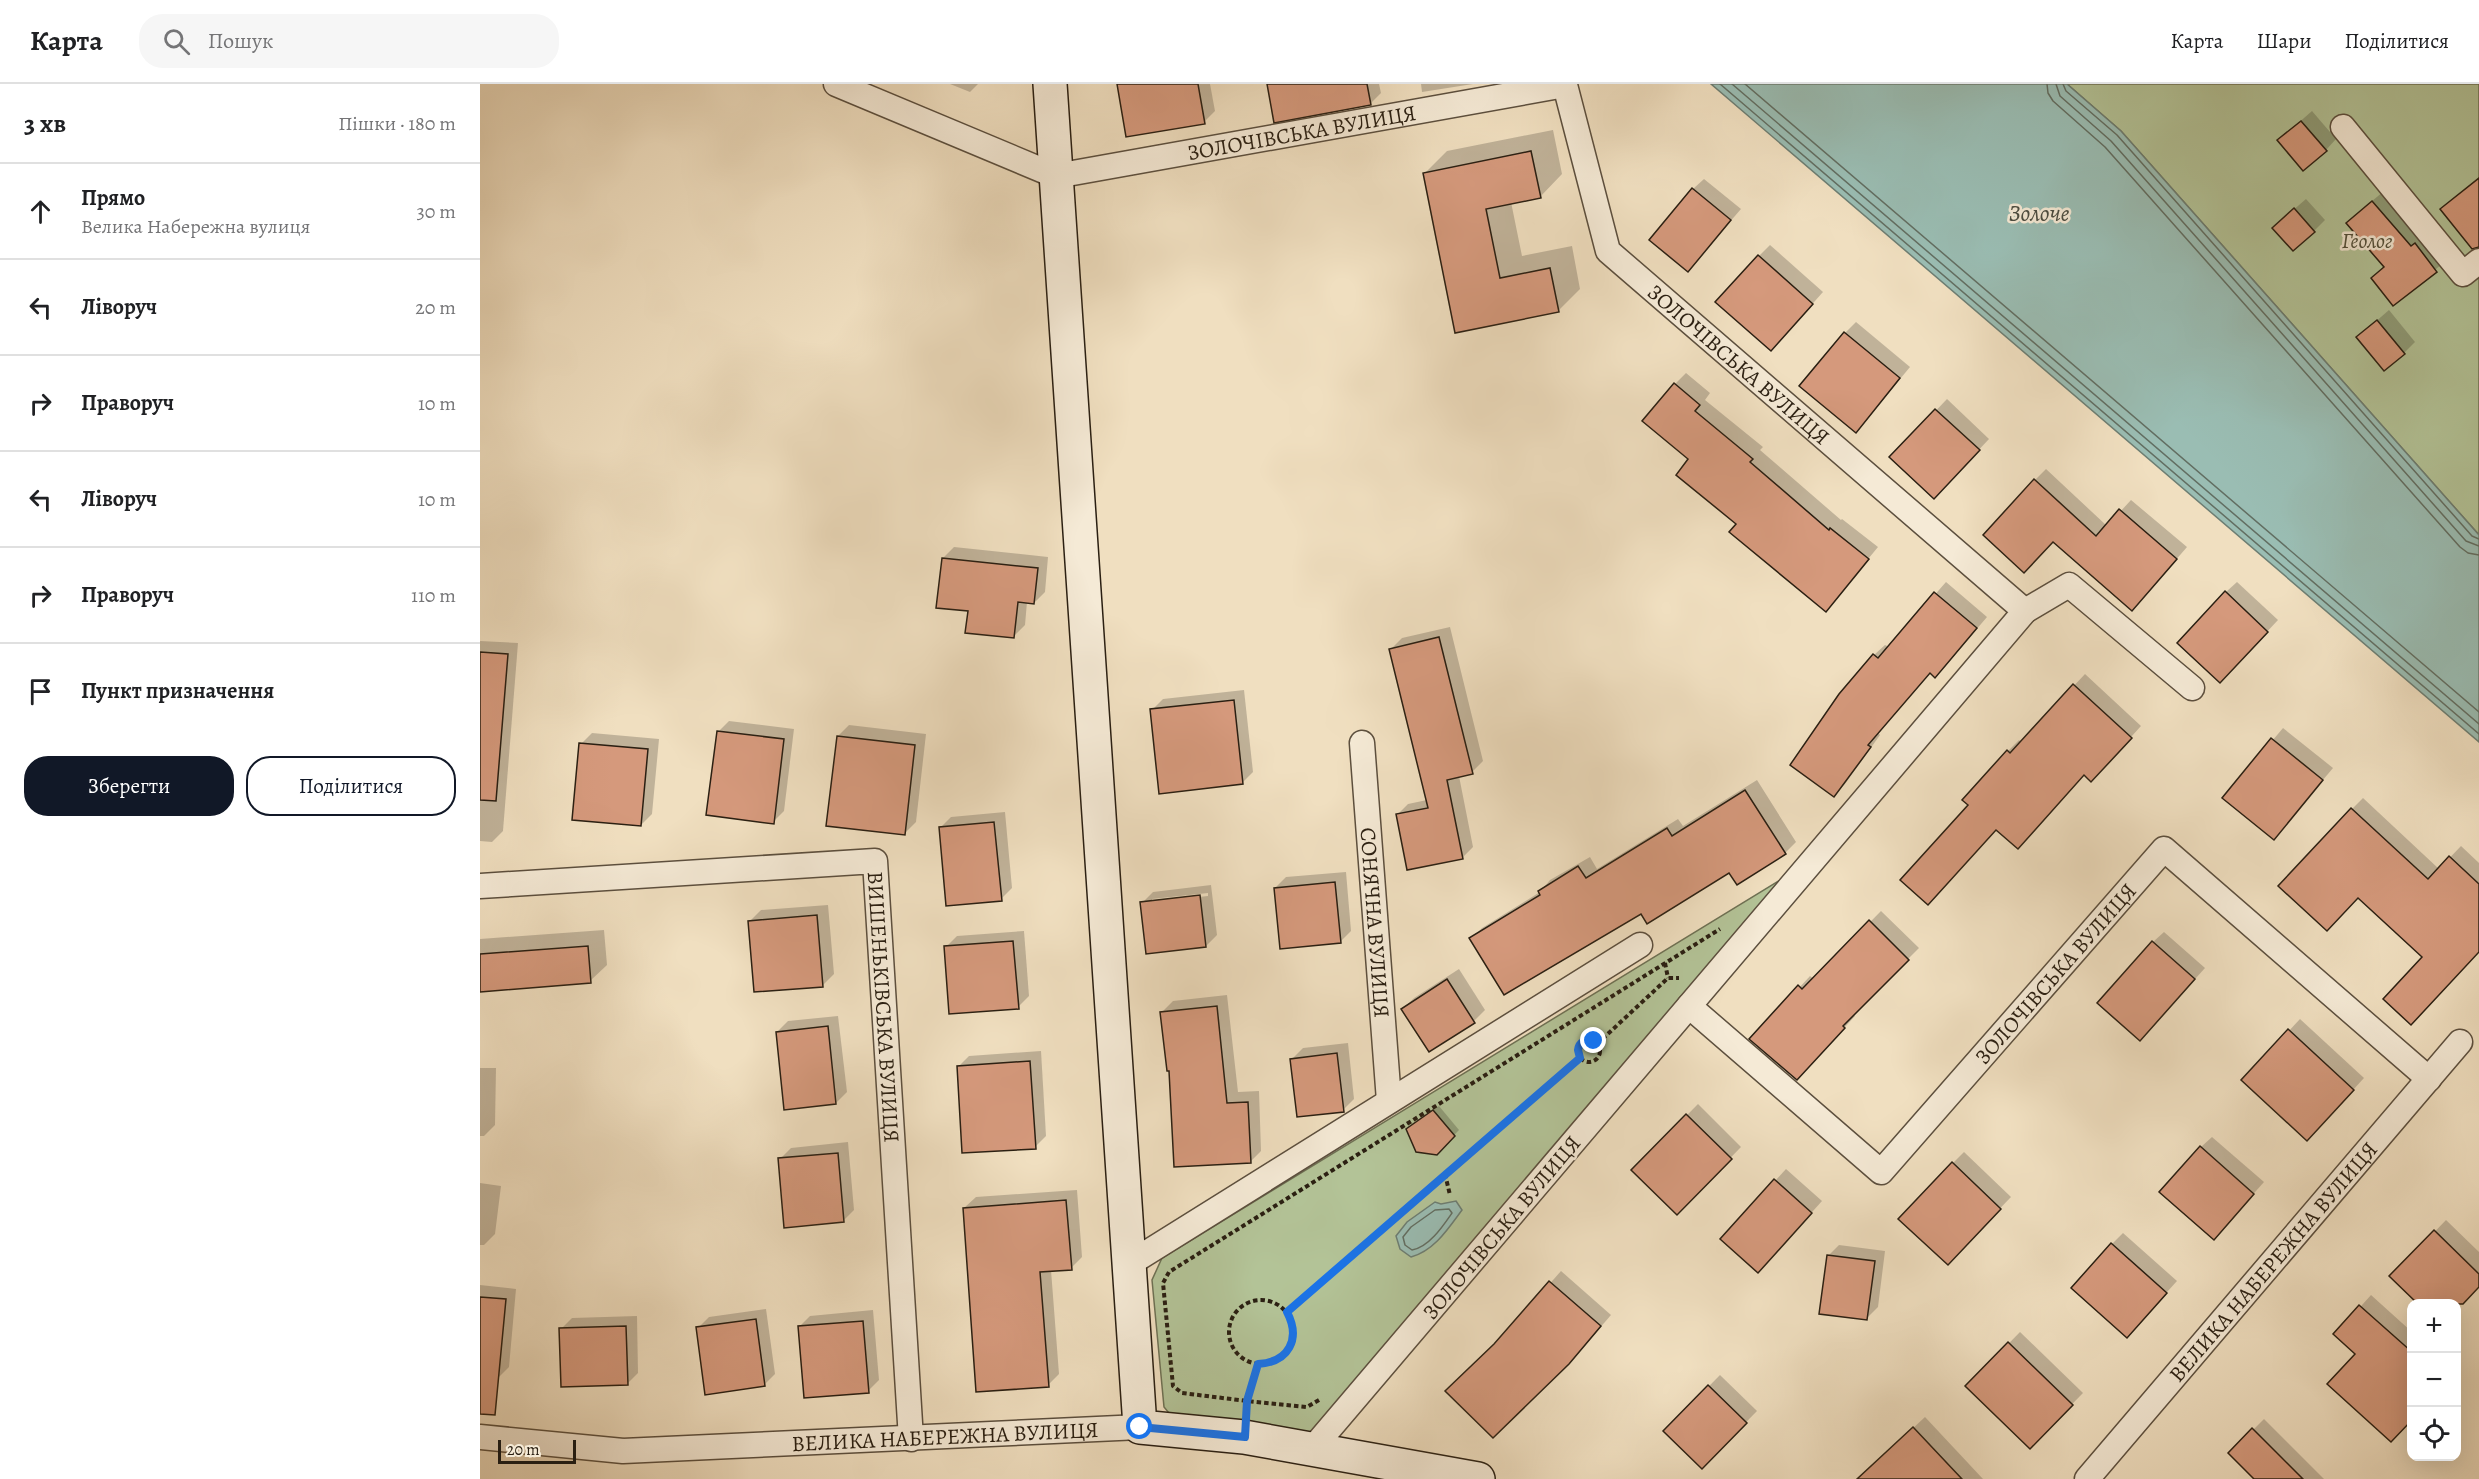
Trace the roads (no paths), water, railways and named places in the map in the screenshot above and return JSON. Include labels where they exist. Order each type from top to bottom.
[{"type":"street","points":[[836,84],[1056,176]]},
{"type":"street","points":[[1050,84],[1140,1427]]},
{"type":"street","name":"ЗОЛОЧІВСЬКА ВУЛИЦЯ","points":[[1056,176],[1565,85],[1608,251],[2025,611]]},
{"type":"street","points":[[2343,128],[2463,274],[2479,261]]},
{"type":"street","name":"ЗОЛОЧІВСЬКА ВУЛИЦЯ","points":[[1313,1448],[1683,997],[2025,611],[2069,585],[2192,688]]},
{"type":"street","name":"СОНЯЧНА ВУЛИЦЯ","points":[[1362,743],[1389,1101]]},
{"type":"street","name":"ЗОЛОЧІВСЬКА ВУЛИЦЯ","points":[[1683,997],[1881,1172],[2164,849],[2428,1079]]},
{"type":"street","name":"ВИШЕНЬКІВСЬКА ВУЛИЦЯ","points":[[480,886],[875,861],[911,1439]]},
{"type":"street","points":[[1129,1264],[1640,945]]},
{"type":"street","name":"ВЕЛИКА НАБЕРЕЖНА ВУЛИЦЯ","points":[[2087,1479],[2460,1042]]},
{"type":"street","name":"ВЕЛИКА НАБЕРЕЖНА ВУЛИЦЯ","points":[[480,1437],[623,1451],[1140,1427],[1245,1437],[1479,1479]]},
{"type":"water","name":"Золоче","points":[[1711,84],[2067,84],[2121,131],[2479,535],[2479,742]]},
{"type":"water","points":[[1456,1201],[1462,1210],[1434,1245],[1411,1257],[1400,1249],[1396,1236],[1407,1222],[1435,1202],[1441,1204]]},
{"type":"park label","name":"Геолог","points":[[2367,240]]}]
